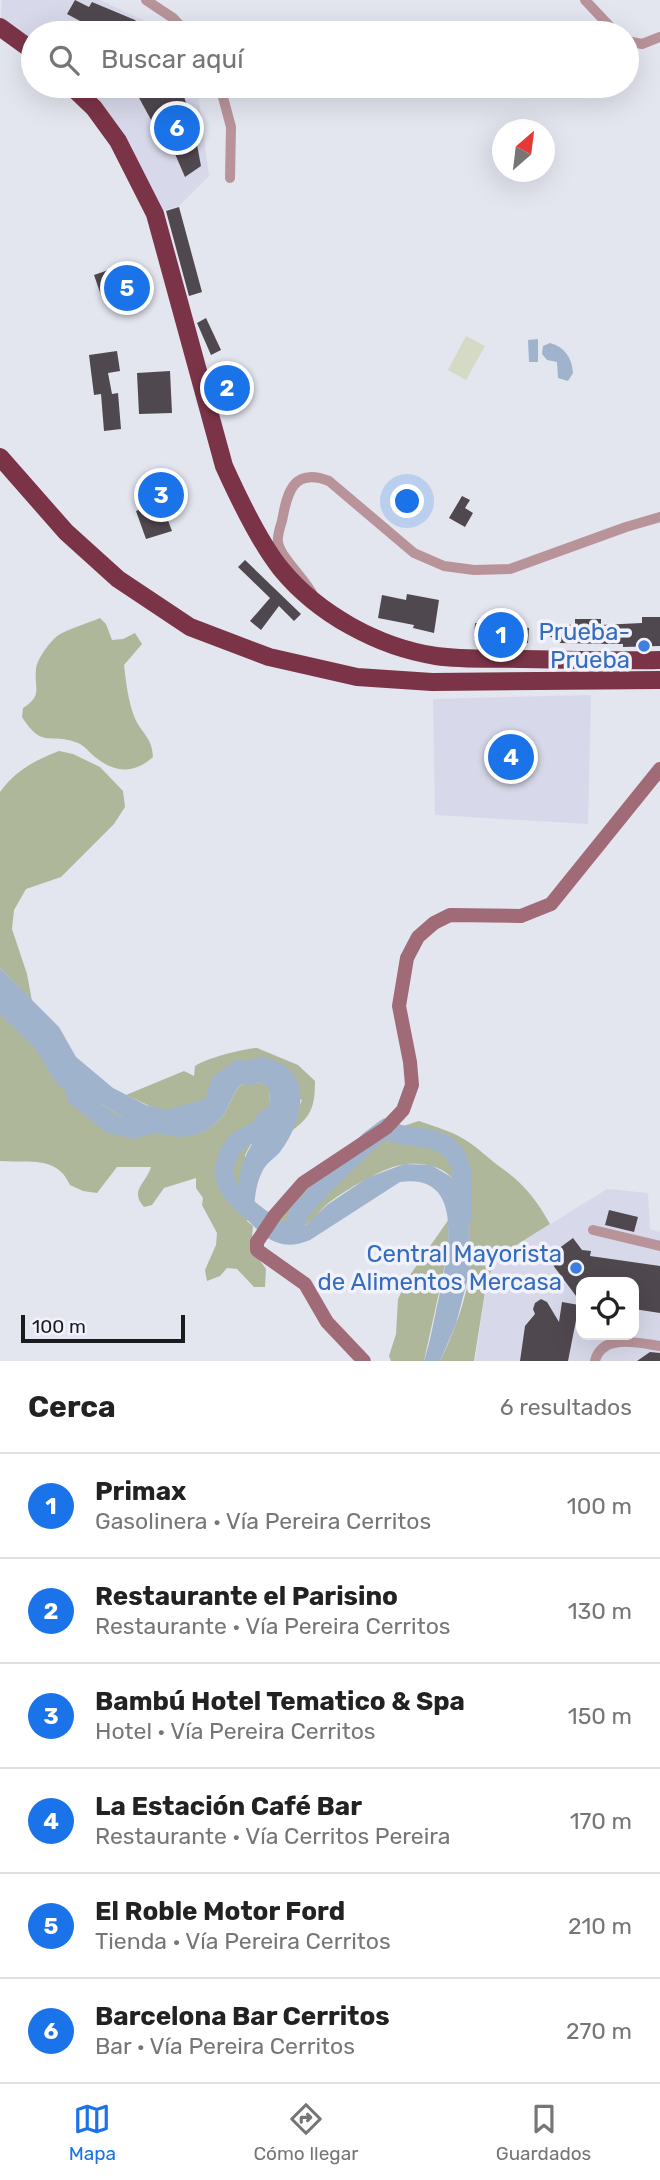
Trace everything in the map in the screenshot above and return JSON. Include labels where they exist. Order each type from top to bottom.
[{"type":"highway","points":[[0,27],[21,42]]},
{"type":"highway","points":[[84,98],[118,141],[155,215],[224,466],[240,501],[279,567],[318,605],[337,618],[408,649],[438,656],[591,661],[660,660]]},
{"type":"highway","points":[[0,457],[66,532],[118,579],[190,626],[269,657],[356,677],[396,680],[660,680]]},
{"type":"street","points":[[146,0],[176,21]]},
{"type":"street","points":[[585,0],[604,21]]},
{"type":"street","points":[[639,43],[660,37]]},
{"type":"street","points":[[223,98],[230,127],[230,178]]},
{"type":"street","points":[[318,605],[308,583],[286,559],[278,542],[286,496],[291,487],[302,480],[317,476],[329,481],[414,553],[444,566],[474,570],[510,569],[660,517]]},
{"type":"street","points":[[364,1361],[327,1322],[305,1284],[257,1250],[257,1242],[275,1215],[303,1183],[386,1128],[403,1110],[412,1085],[399,1006],[407,958],[418,937],[434,923],[450,915],[521,916],[551,904],[660,769]]},
{"type":"street","points":[[593,1230],[660,1246]]},
{"type":"street","points":[[595,1361],[603,1348],[614,1342],[629,1341],[660,1346]]},
{"type":"shaded area","points":[[2,0],[100,0],[145,21],[21,21],[21,42],[0,27]]},
{"type":"shaded area","points":[[80,98],[199,98],[209,176],[179,206],[155,214],[139,181]]},
{"type":"shaded area","points":[[538,339],[538,362],[529,362],[528,340]]},
{"type":"shaded area","points":[[550,343],[564,350],[569,358],[573,373],[568,381],[558,378],[557,362],[547,360],[542,354],[543,346]]},
{"type":"shaded area","points":[[591,695],[588,824],[435,815],[433,699]]},
{"type":"shaded area","points":[[0,968],[59,1027],[76,1057],[113,1088],[146,1105],[184,1114],[213,1107],[235,1064],[255,1058],[267,1058],[283,1064],[293,1073],[299,1085],[300,1098],[295,1126],[280,1152],[264,1169],[255,1195],[254,1209],[272,1229],[281,1232],[306,1225],[327,1205],[367,1178],[404,1164],[431,1165],[451,1177],[462,1191],[468,1208],[470,1270],[456,1324],[440,1361],[424,1361],[431,1337],[448,1241],[448,1221],[444,1204],[436,1190],[422,1182],[400,1182],[310,1240],[290,1245],[273,1241],[248,1219],[242,1210],[239,1192],[243,1162],[267,1113],[268,1086],[256,1083],[241,1085],[220,1119],[206,1130],[191,1136],[160,1134],[144,1128],[86,1094],[65,1078],[30,1025],[0,994]]},
{"type":"shaded area","name":"Central Mayorista de Alimentos Mercasa","points":[[607,1189],[648,1193],[650,1229],[660,1232],[660,1361],[475,1361],[487,1279],[499,1256]]},
{"type":"green space","points":[[466,336],[485,346],[466,380],[448,370]]},
{"type":"green space","points":[[100,618],[106,624],[112,640],[123,639],[135,633],[142,644],[124,665],[132,710],[151,744],[153,757],[132,769],[110,766],[78,743],[42,737],[29,727],[22,717],[23,708],[35,696],[37,666],[49,644],[64,632]]},
{"type":"green space","points":[[59,751],[73,754],[100,767],[123,791],[125,807],[114,824],[61,877],[26,889],[14,910],[12,929],[27,974],[32,1001],[0,968],[0,792],[26,767]]},
{"type":"green space","points":[[0,994],[30,1025],[62,1074],[73,1085],[128,1120],[160,1133],[176,1136],[206,1130],[220,1119],[241,1085],[257,1083],[269,1086],[270,1108],[245,1155],[247,1221],[253,1226],[251,1248],[266,1269],[265,1287],[254,1287],[237,1269],[227,1268],[220,1276],[207,1281],[205,1270],[216,1245],[217,1233],[202,1205],[203,1198],[196,1188],[196,1178],[164,1188],[152,1205],[144,1207],[138,1191],[151,1167],[117,1167],[97,1193],[70,1185],[58,1169],[41,1162],[0,1161]]},
{"type":"green space","points":[[257,1048],[298,1065],[315,1081],[313,1105],[307,1117],[289,1133],[302,1100],[235,1064],[213,1107],[184,1114],[154,1108],[126,1095],[184,1071],[194,1076],[195,1066],[208,1060]]},
{"type":"green space","points":[[419,1121],[452,1133],[477,1148],[520,1183],[550,1224],[499,1256],[487,1279],[474,1361],[440,1361],[463,1304],[470,1265],[466,1207],[449,1175],[438,1168],[424,1165],[398,1166],[376,1174],[342,1193],[303,1226],[285,1231],[272,1229],[303,1183],[386,1128],[397,1128]]},
{"type":"green space","points":[[449,1219],[448,1251],[424,1361],[391,1361],[389,1356],[396,1334],[398,1299],[410,1275]]},
{"type":"building","points":[[75,0],[89,7],[92,2],[136,21],[80,21],[67,14]]},
{"type":"building","points":[[139,98],[184,98],[201,166],[185,177],[172,147],[167,149]]},
{"type":"building","points":[[179,207],[202,292],[189,296],[166,211]]},
{"type":"building","points":[[123,265],[132,287],[102,298],[94,275]]},
{"type":"building","points":[[206,318],[221,350],[211,355],[197,323]]},
{"type":"building","points":[[117,351],[120,371],[108,373],[112,394],[118,393],[121,429],[104,431],[101,394],[94,395],[89,355]]},
{"type":"building","points":[[170,371],[172,413],[139,414],[137,373]]},
{"type":"building","points":[[462,496],[470,500],[465,508],[473,513],[465,527],[449,518]]},
{"type":"building","points":[[161,502],[172,531],[146,539],[136,511]]},
{"type":"building","points":[[245,560],[301,614],[294,621],[279,606],[261,630],[250,621],[270,598],[238,567]]},
{"type":"building","points":[[407,594],[439,600],[434,633],[413,628],[414,625],[378,618],[382,595],[406,600]]},
{"type":"building","points":[[642,617],[660,617],[660,646],[559,643],[559,638],[550,637],[550,624],[575,625],[575,619],[601,619],[601,625],[642,623]]},
{"type":"building","points":[[475,623],[529,628],[528,643],[474,638]]},
{"type":"building","points":[[609,1210],[638,1217],[634,1232],[605,1225]]},
{"type":"building","points":[[573,1238],[582,1250],[591,1251],[590,1256],[660,1266],[660,1313],[639,1310],[639,1277],[576,1277],[576,1296],[547,1257]]},
{"type":"building","points":[[541,1299],[547,1302],[559,1322],[562,1302],[576,1304],[576,1320],[568,1361],[520,1361],[525,1326],[535,1314],[535,1303]]},
{"type":"building","points":[[650,1352],[660,1353],[660,1361],[637,1361]]},
{"type":"waterway","points":[[0,1001],[43,1043],[63,1076],[78,1090],[76,1096],[111,1124],[133,1129],[213,1107],[220,1083],[239,1069],[249,1076]]},
{"type":"waterway","points":[[282,1109],[264,1121],[259,1131],[236,1144],[229,1152],[224,1170],[226,1181],[240,1202],[281,1233],[293,1229],[299,1213],[325,1184],[386,1128],[399,1134],[439,1142],[456,1156],[462,1178],[462,1217]]},
{"type":"place","name":"Barcelona Bar Cerritos","points":[[177,128]]},
{"type":"place","name":"El Roble Motor Ford","points":[[127,288]]},
{"type":"place","name":"Restaurante el Parisino","points":[[227,388]]},
{"type":"place","name":"Bambú Hotel Tematico & Spa","points":[[161,495]]},
{"type":"place","name":"Primax","points":[[501,635]]},
{"type":"place","name":"Prueba- Prueba","points":[[644,646]]},
{"type":"place","name":"La Estación Café Bar","points":[[511,757]]},
{"type":"place","name":"Central Mayorista de Alimentos Mercasa","points":[[576,1268]]}]
